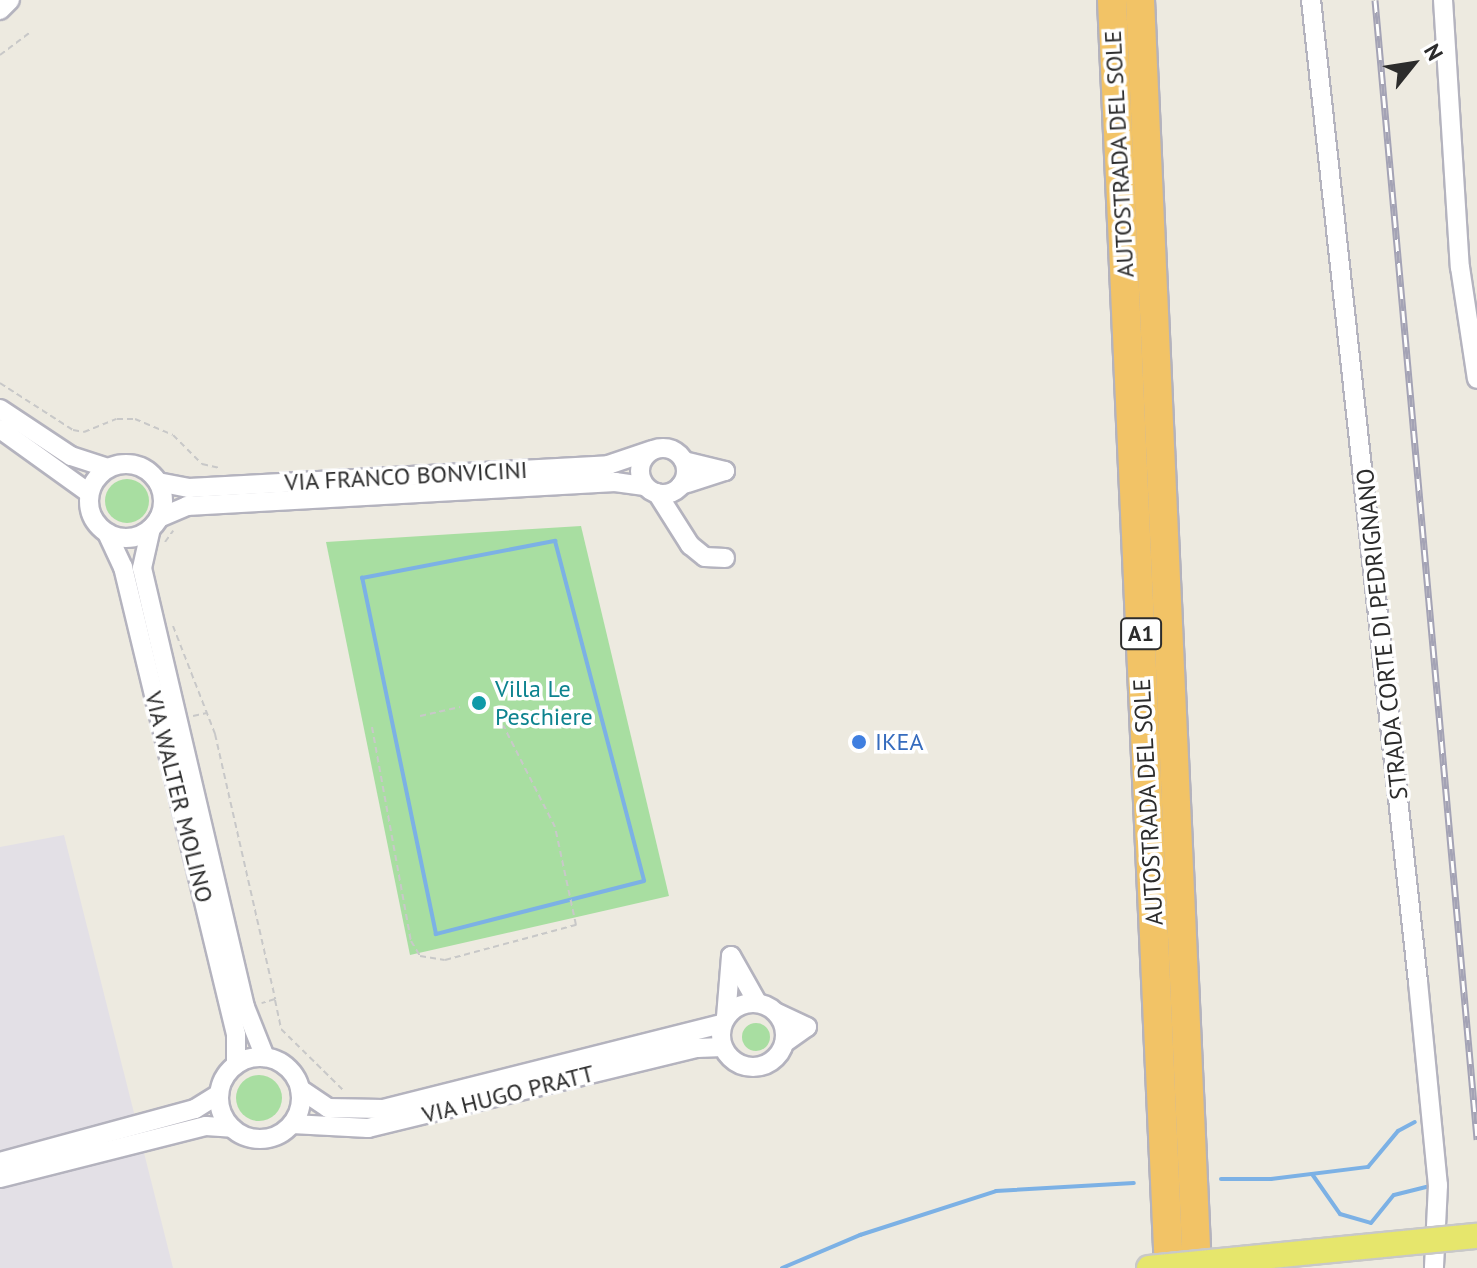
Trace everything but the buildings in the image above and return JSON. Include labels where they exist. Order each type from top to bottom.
[{"type":"highway","name":"AUTOSTRADA DEL SOLE","points":[[1112,0],[1169,1268]]},
{"type":"highway","name":"AUTOSTRADA DEL SOLE","points":[[1140,0],[1197,1268]]},
{"type":"main road","points":[[1149,1268],[1477,1236]]},
{"type":"street","points":[[0,10],[10,0]]},
{"type":"street","name":"STRADA CORTE DI PEDRIGNANO","points":[[1311,0],[1438,1185],[1434,1268]]},
{"type":"street","points":[[1443,0],[1460,267],[1477,379]]},
{"type":"street","points":[[0,409],[71,456],[107,468],[129,463],[158,482]]},
{"type":"street","points":[[0,429],[89,493],[107,468]]},
{"type":"street","points":[[675,517],[684,461],[667,447],[652,450],[639,467],[651,490],[675,517],[697,552],[725,558]]},
{"type":"street","name":"VIA FRANCO BONVICINI","points":[[158,482],[189,488],[608,465],[652,450]]},
{"type":"street","name":"VIA FRANCO BONVICINI","points":[[155,523],[187,506],[615,482],[651,490],[679,487],[725,471],[684,461]]},
{"type":"street","name":"VIA WALTER MOLINO","points":[[158,482],[163,500],[142,568],[245,1007],[265,1057]]},
{"type":"street","name":"VIA WALTER MOLINO","points":[[89,493],[91,516],[107,533],[123,567],[230,1011],[236,1064]]},
{"type":"street","points":[[107,533],[125,538],[155,523]]},
{"type":"street","points":[[731,956],[757,1002],[777,1013],[784,1043],[772,1061],[752,1067],[735,1062],[723,1047],[731,956]]},
{"type":"street","points":[[724,1020],[739,1005],[757,1002]]},
{"type":"street","name":"VIA HUGO PRATT","points":[[300,1089],[328,1108],[374,1110],[724,1020]]},
{"type":"street","name":"VIA HUGO PRATT","points":[[292,1124],[368,1128],[697,1048],[723,1047]]},
{"type":"street","points":[[0,1162],[195,1109],[219,1094],[236,1064],[265,1057],[285,1066],[300,1089],[301,1102],[292,1124],[265,1139],[232,1128],[206,1126],[0,1178]]},
{"type":"street","points":[[219,1094],[222,1115],[232,1128]]},
{"type":"path","points":[[0,55],[30,32]]},
{"type":"path","points":[[0,383],[78,432],[117,419],[155,425],[202,464],[219,465],[221,486]]},
{"type":"path","points":[[162,553],[179,524]]},
{"type":"path","points":[[168,612],[215,734],[281,1029],[348,1093]]},
{"type":"path","points":[[420,716],[460,707]]},
{"type":"path","points":[[372,727],[411,941],[420,956],[445,960],[576,925],[571,895],[546,805],[503,725]]},
{"type":"path","points":[[245,1007],[275,999]]},
{"type":"shaded area","points":[[64,835],[173,1268],[0,1268],[0,847]]},
{"type":"green space","points":[[127,479],[143,485],[149,501],[143,517],[127,523],[111,517],[105,501],[111,485]]},
{"type":"green space","points":[[581,526],[669,896],[410,955],[326,542]]},
{"type":"green space","points":[[756,1023],[766,1027],[770,1037],[766,1047],[756,1051],[746,1047],[742,1037],[746,1027]]},
{"type":"green space","points":[[259,1075],[275,1082],[282,1098],[275,1114],[259,1121],[243,1114],[236,1098],[243,1082]]},
{"type":"waterway","points":[[555,541],[644,881],[436,934],[362,578],[555,541]]},
{"type":"waterway","points":[[1221,1179],[1271,1179],[1368,1167],[1398,1131],[1415,1122]]},
{"type":"waterway","points":[[1312,1174],[1340,1214],[1371,1223],[1394,1195],[1427,1187]]},
{"type":"waterway","points":[[782,1268],[860,1235],[996,1191],[1134,1183]]},
{"type":"railway","points":[[1375,0],[1477,1139]]},
{"type":"place","name":"Villa Le Peschiere","points":[[479,703]]},
{"type":"place","name":"IKEA","points":[[859,742]]}]
